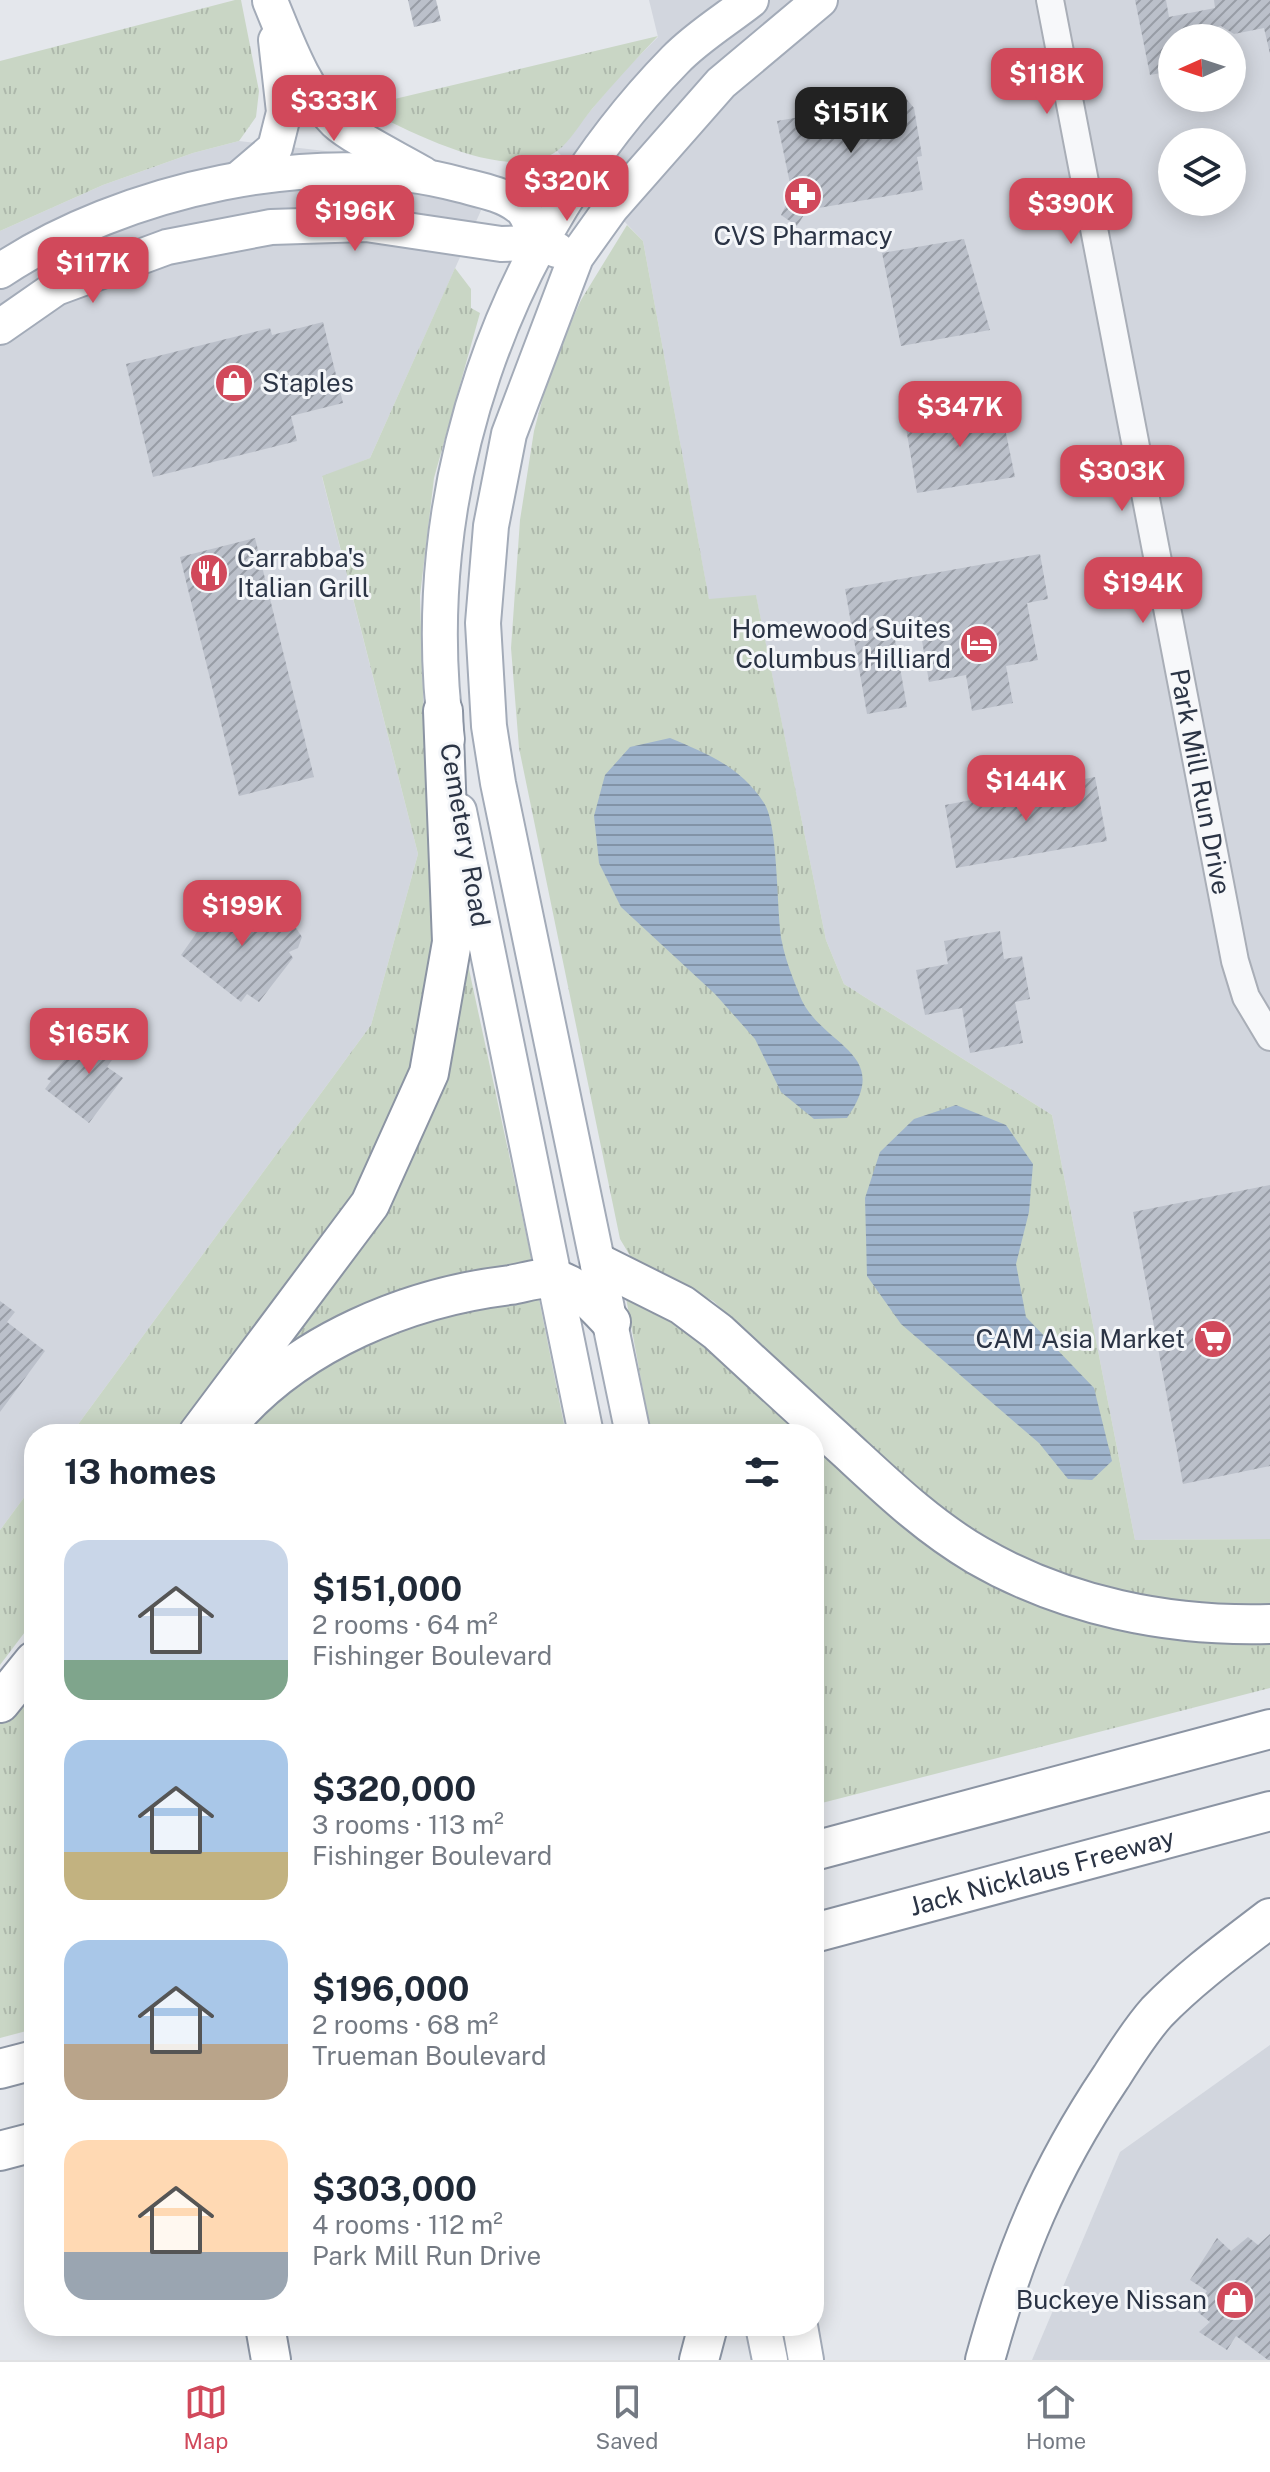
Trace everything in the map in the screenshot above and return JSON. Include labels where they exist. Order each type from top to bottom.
[{"type":"highway","points":[[205,1424],[370,1204],[429,1073],[452,942],[443,711]]},
{"type":"highway","points":[[600,1264],[682,1305],[718,1332],[819,1424]]},
{"type":"highway","points":[[229,1424],[253,1396],[300,1360],[373,1322],[477,1289],[553,1279],[582,1293],[611,1322]]},
{"type":"highway","points":[[824,1428],[922,1517],[977,1555],[1046,1589],[1096,1605],[1159,1617],[1270,1624]]},
{"type":"highway","points":[[0,1703],[24,1673]]},
{"type":"highway","points":[[824,1848],[1270,1729]]},
{"type":"highway","name":"Jack Nicklaus Freeway","points":[[824,1930],[1270,1811]]},
{"type":"highway","points":[[824,1837],[877,1834]]},
{"type":"highway","points":[[824,1943],[898,1910]]},
{"type":"highway","points":[[985,2360],[1002,2297],[1042,2191],[1073,2134],[1156,2014],[1208,1966],[1270,1918]]},
{"type":"highway","points":[[0,2069],[24,2063]]},
{"type":"highway","points":[[0,2151],[24,2145]]},
{"type":"highway","points":[[267,2336],[271,2360]]},
{"type":"highway","points":[[699,2360],[705,2336]]},
{"type":"main road","name":"Cemetery Road","points":[[584,1424],[459,815],[443,711],[440,650],[442,576],[455,473],[473,402],[538,243],[578,176],[676,59],[751,0]]},
{"type":"main road","name":"Cemetery Road","points":[[631,1424],[498,783],[489,726],[483,623],[491,526],[509,434],[576,257],[611,208],[721,83],[820,0]]},
{"type":"main road","points":[[270,1],[288,46],[318,101],[328,113],[339,124],[424,175]]},
{"type":"main road","points":[[240,178],[275,148],[284,112],[270,1]]},
{"type":"main road","points":[[0,271],[39,245],[139,205],[240,178],[319,172],[424,175],[497,195],[521,207],[538,243]]},
{"type":"main road","points":[[0,327],[56,288],[153,252],[271,227],[366,224],[501,244],[538,243],[576,257]]},
{"type":"main road","points":[[765,2336],[770,2360]]},
{"type":"main road","points":[[802,2336],[806,2360]]},
{"type":"street","name":"Park Mill Run Drive","points":[[1050,0],[1235,961],[1246,997],[1270,1037]]},
{"type":"shaded area","points":[[649,0],[1270,0],[1270,1539],[1135,1540],[1052,1115],[844,984],[826,940],[756,596],[709,600],[643,241],[557,151],[622,73],[658,37]]},
{"type":"shaded area","points":[[239,141],[351,154],[483,206],[370,458],[322,477],[418,854],[371,1025],[78,1424],[24,1424],[24,1498],[0,1530],[0,231],[103,185],[193,153]]},
{"type":"shaded area","points":[[1270,2045],[1270,2360],[1032,2360],[1120,2152]]},
{"type":"green space","points":[[241,0],[259,91],[256,117],[239,141],[193,153],[103,185],[0,231],[0,61]]},
{"type":"green space","points":[[658,36],[566,142],[557,151],[537,160],[513,162],[486,159],[458,151],[361,107]]},
{"type":"green space","points":[[627,225],[643,241],[709,599],[756,595],[826,940],[844,984],[1052,1115],[1135,1540],[1270,1539],[1270,1613],[1233,1614],[1070,1585],[990,1547],[934,1508],[713,1301],[632,1259],[620,1239],[519,748],[511,648],[520,520],[534,431],[550,370],[581,300]]},
{"type":"green space","points":[[455,268],[471,289],[471,308],[480,313],[434,478],[420,596],[424,721],[442,906],[409,1090],[373,1170],[323,1247],[186,1424],[78,1424],[371,1025],[418,854],[322,476],[370,458]]},
{"type":"green space","points":[[467,960],[533,1266],[248,1386],[380,1198]]},
{"type":"green space","points":[[626,1298],[671,1315],[796,1424],[649,1424]]},
{"type":"green space","points":[[539,1299],[564,1424],[243,1424],[362,1334],[483,1300]]},
{"type":"green space","points":[[824,1449],[997,1586],[1060,1614],[1120,1629],[1270,1639],[1270,1688],[824,1802]]},
{"type":"green space","points":[[24,1498],[24,1633],[0,1665],[0,1530]]},
{"type":"green space","points":[[24,1691],[24,2032],[0,2038],[0,1721]]},
{"type":"water","points":[[670,738],[734,771],[764,803],[772,830],[780,928],[789,968],[809,1012],[848,1050],[858,1063],[863,1077],[860,1095],[847,1118],[814,1119],[781,1092],[755,1039],[715,994],[621,907],[599,863],[594,816],[605,775],[630,747]]},
{"type":"water","points":[[956,1105],[1006,1125],[1033,1164],[1029,1212],[1016,1264],[1026,1317],[1094,1388],[1112,1461],[1092,1480],[1068,1479],[1039,1443],[901,1324],[867,1276],[865,1198],[880,1152],[914,1119]]},
{"type":"building","points":[[408,0],[436,0],[441,21],[414,27]]},
{"type":"building","points":[[1135,0],[1166,0],[1169,17],[1215,8],[1214,0],[1270,0],[1270,54],[1264,28],[1246,32],[1246,24],[1158,24],[1158,74],[1150,75]]},
{"type":"building","name":"CVS Pharmacy","points":[[891,94],[904,96],[914,108],[922,156],[917,157],[923,190],[807,210],[797,226],[781,215],[792,193],[777,121],[846,109],[845,103]]},
{"type":"building","points":[[964,239],[990,330],[901,346],[882,253]]},
{"type":"building","name":"Staples","points":[[323,322],[343,403],[291,416],[297,441],[153,477],[126,364],[270,328],[272,335]]},
{"type":"building","points":[[1000,404],[1015,477],[917,493],[905,422]]},
{"type":"building","points":[[255,538],[314,777],[239,796],[180,557]]},
{"type":"building","name":"Homewood Suites Columbus Hilliard","points":[[1040,554],[1048,599],[1027,603],[1038,660],[1006,666],[1013,703],[972,711],[966,675],[929,682],[919,623],[893,628],[907,707],[867,714],[845,589]]},
{"type":"building","points":[[1095,777],[1107,841],[956,868],[945,805]]},
{"type":"building","points":[[226,891],[248,908],[253,902],[287,928],[296,928],[302,937],[298,948],[289,952],[293,958],[259,1002],[247,994],[241,1002],[181,955]]},
{"type":"building","points":[[1000,931],[1004,959],[1022,956],[1030,999],[1015,1002],[1023,1043],[970,1053],[962,1008],[925,1015],[916,970],[948,964],[944,941]]},
{"type":"building","points":[[117,1022],[131,1033],[107,1067],[123,1078],[89,1123],[45,1089],[51,1081],[47,1079],[79,1044],[92,1055]]},
{"type":"building","name":"CAM Asia Market","points":[[1270,1185],[1270,1466],[1183,1484],[1133,1212]]},
{"type":"building","points":[[0,1301],[15,1312],[7,1322],[45,1351],[0,1412]]},
{"type":"building","name":"Buckeye Nissan","points":[[1270,2234],[1268,2360],[1236,2336],[1227,2350],[1199,2332],[1210,2322],[1194,2309],[1207,2291],[1190,2280],[1217,2238],[1231,2251],[1248,2237],[1258,2245]]},
{"type":"place","name":"CVS Pharmacy","points":[[803,196]]},
{"type":"place","name":"Staples","points":[[234,383]]},
{"type":"place","name":"Carrabba's Italian Grill","points":[[209,573]]},
{"type":"place","name":"Homewood Suites Columbus Hilliard","points":[[979,644]]},
{"type":"place","name":"CAM Asia Market","points":[[1213,1339]]},
{"type":"place","name":"Buckeye Nissan","points":[[1235,2300]]}]
